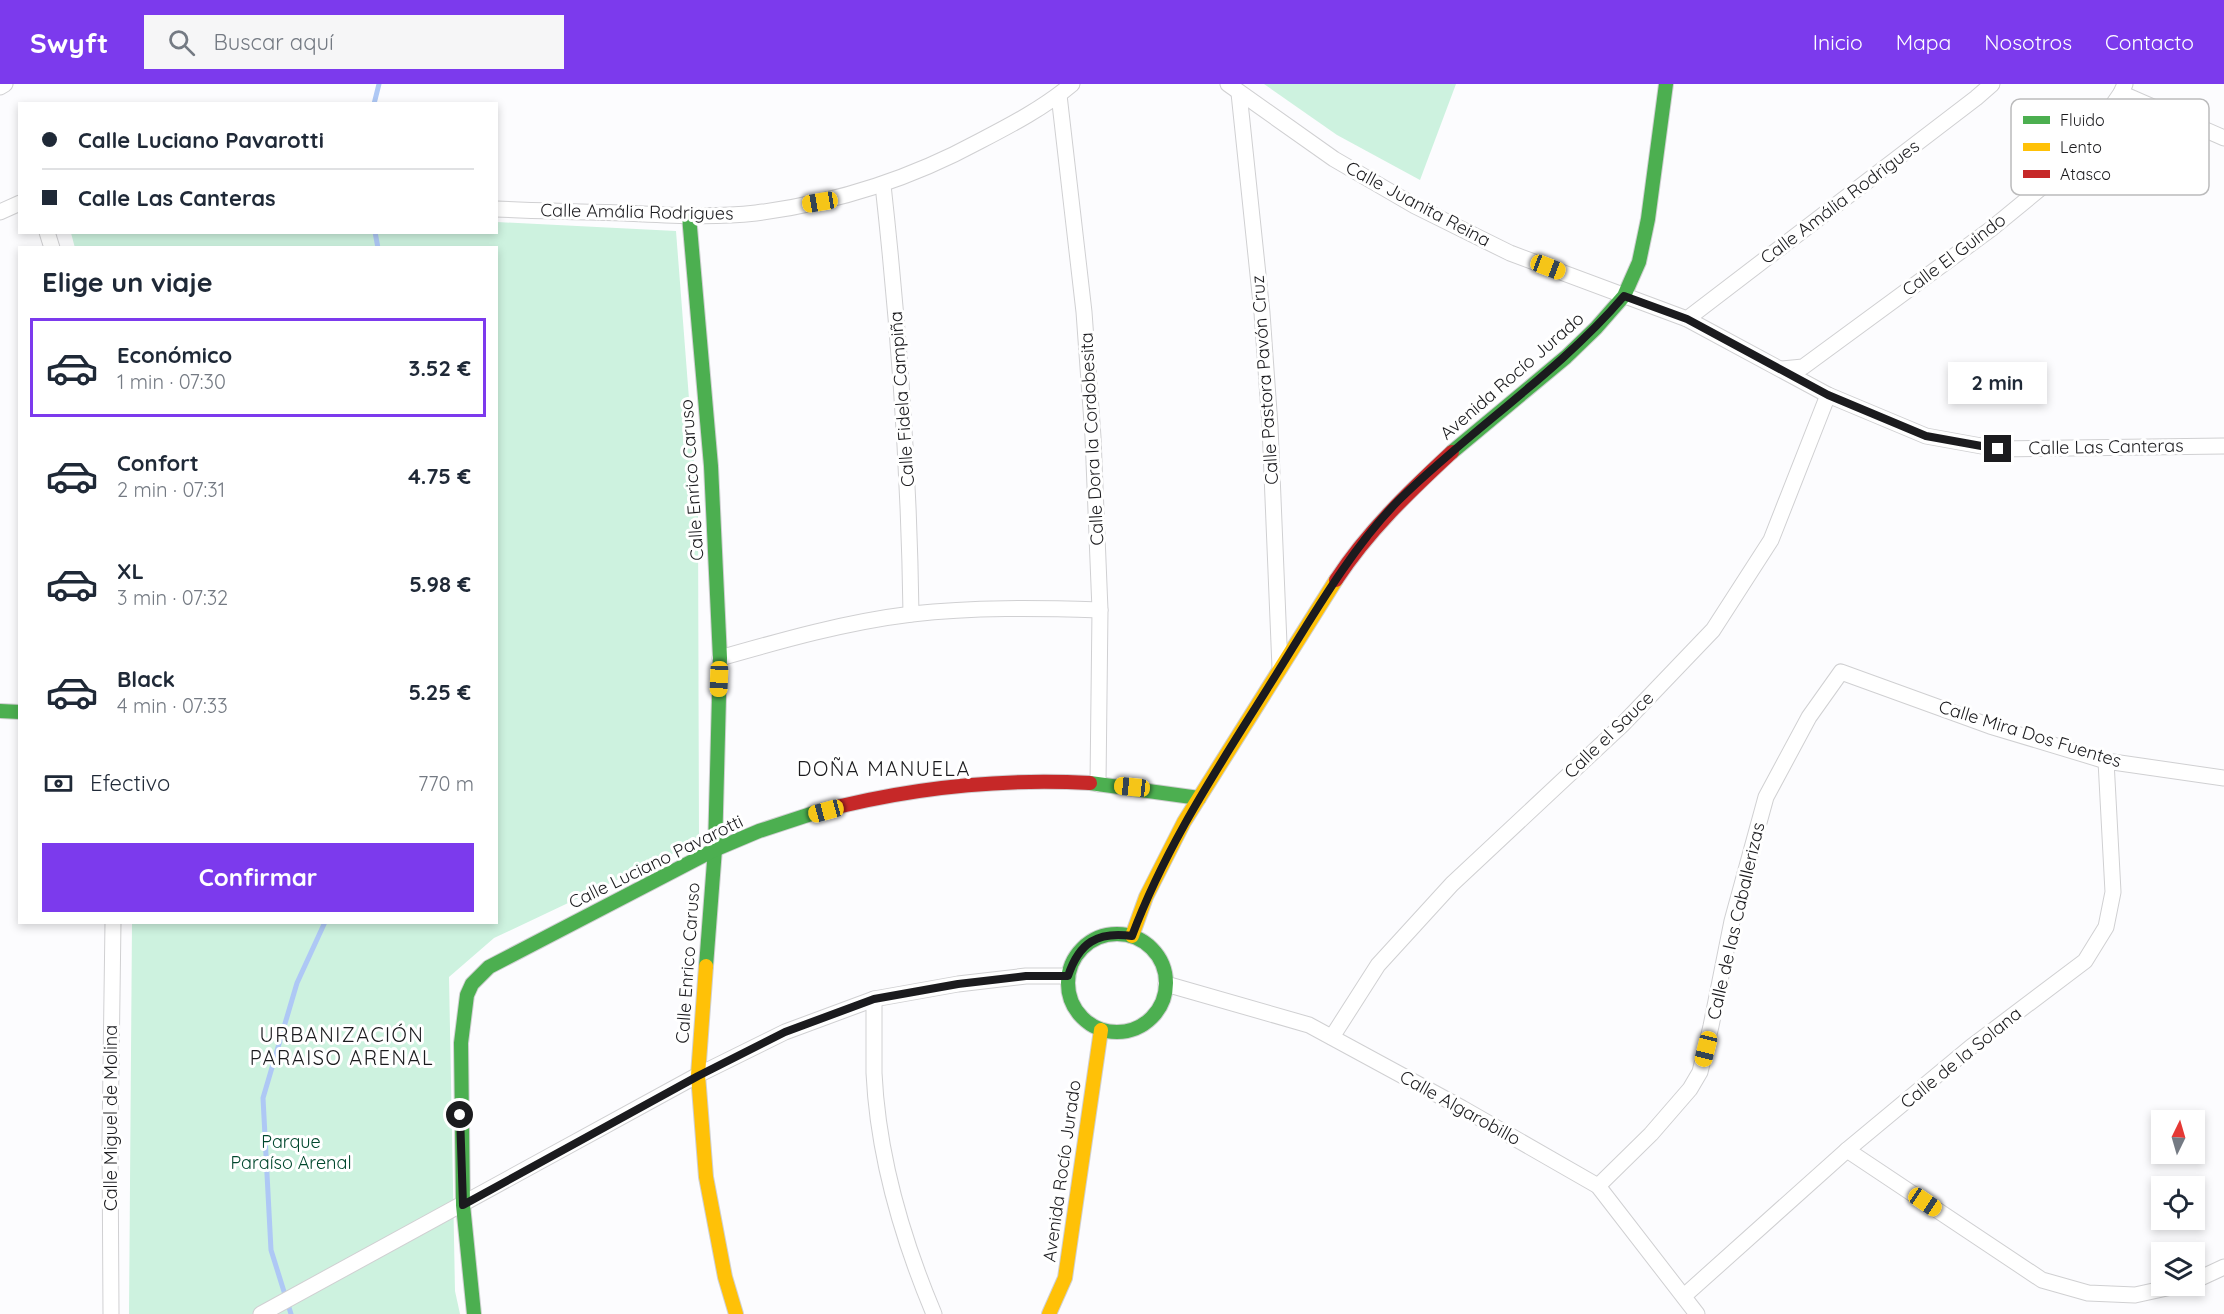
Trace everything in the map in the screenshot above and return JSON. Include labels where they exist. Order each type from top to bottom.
[{"type":"street","points":[[0,87],[5,84]]},
{"type":"street","name":"Calle Amália Rodrigues","points":[[498,209],[689,216],[766,211],[820,202],[883,185],[944,160],[1001,130],[1059,95],[1072,84]]},
{"type":"street","name":"Avenida Rocío Jurado","points":[[1132,936],[1146,897],[1184,822],[1338,576],[1398,502],[1457,447],[1566,357],[1624,296],[1639,262],[1648,219],[1666,84]]},
{"type":"street","name":"Calle Amália Rodrigues","points":[[1687,319],[1992,84]]},
{"type":"street","name":"Calle Juanita Reina","points":[[1233,88],[1334,159],[1415,206],[1510,253],[1624,296]]},
{"type":"street","name":"Calle Pastora Pavón Cruz","points":[[1233,88],[1262,313],[1270,426],[1280,668]]},
{"type":"street","points":[[2123,88],[2145,99]]},
{"type":"street","name":"Calle Dora la Cordobesita","points":[[1059,95],[1084,312],[1096,491],[1100,610],[1098,784]]},
{"type":"street","points":[[2209,131],[2224,138]]},
{"type":"street","name":"Calle Fidela Campiña","points":[[883,185],[898,317],[909,497],[911,614]]},
{"type":"street","name":"Calle El Guindo","points":[[1782,369],[1803,367],[2032,195]]},
{"type":"street","points":[[0,212],[18,204]]},
{"type":"street","name":"Calle Enrico Caruso","points":[[689,216],[711,466],[720,657],[715,849],[698,1076],[706,1177],[725,1277],[736,1314]]},
{"type":"street","name":"Calle Las Canteras","points":[[1624,296],[1687,319],[1828,395],[1926,436],[1998,449],[2224,446]]},
{"type":"street","name":"Calle el Sauce","points":[[1332,1037],[1378,965],[1452,884],[1622,725],[1713,630],[1771,540],[1828,395]]},
{"type":"street","points":[[720,657],[814,631],[911,614],[973,609],[1100,610]]},
{"type":"street","name":"Calle Mira Dos Fuentes","points":[[1841,672],[1990,726],[2106,761],[2224,778]]},
{"type":"street","name":"Calle de las Caballerizas","points":[[1598,1186],[1651,1134],[1690,1089],[1700,1072],[1732,921],[1766,797],[1809,717],[1841,672]]},
{"type":"street","points":[[0,711],[18,712]]},
{"type":"street","name":"Calle de la Solana","points":[[1684,1296],[1847,1150],[1971,1047],[2085,961],[2106,927],[2113,892],[2106,761]]},
{"type":"street","name":"Calle Luciano Pavarotti","points":[[474,1314],[463,1205],[461,1043],[463,1011],[467,995],[472,984],[489,967],[715,849],[788,821],[864,800],[941,787],[1020,781],[1098,784],[1149,789],[1199,798]]},
{"type":"street","name":"Calle Miguel de Molina","points":[[111,1314],[110,1138],[113,924]]},
{"type":"street","points":[[1114,934],[1132,936],[1150,946],[1162,963],[1166,984],[1163,1001],[1154,1016],[1140,1026],[1123,1032],[1101,1030],[1076,1011],[1069,994],[1068,976],[1073,960],[1084,946],[1098,937],[1114,934]]},
{"type":"street","points":[[262,1313],[698,1076],[785,1032],[874,999],[958,984],[1026,976],[1068,976]]},
{"type":"street","name":"Calle Algarobillo","points":[[1166,984],[1309,1025],[1462,1108],[1598,1186],[1697,1314]]},
{"type":"street","points":[[874,999],[874,1075],[884,1150],[900,1224],[934,1314]]},
{"type":"street","name":"Avenida Rocío Jurado","points":[[1049,1314],[1065,1278],[1101,1030]]},
{"type":"street","points":[[1847,1150],[2042,1280],[2088,1293],[2135,1295],[2151,1291]]},
{"type":"street","points":[[2205,1276],[2224,1267]]},
{"type":"green space","points":[[1264,84],[1456,84],[1420,180],[1337,135]]},
{"type":"green space","name":"Parque Paraíso Arenal","points":[[498,222],[676,231],[698,515],[699,841],[494,938],[449,977],[455,1291],[460,1314],[129,1314],[132,924],[498,924],[498,246],[74,246],[71,234],[498,234]]},
{"type":"waterway","points":[[374,102],[379,84]]},
{"type":"waterway","points":[[375,234],[378,246]]},
{"type":"waterway","points":[[291,1314],[271,1250],[263,1098],[297,983],[324,924]]},
{"type":"traffic: fast","points":[[1452,452],[1566,357],[1624,296],[1639,262],[1648,219],[1666,84]]},
{"type":"traffic: fast","points":[[689,216],[711,466],[720,658],[715,849],[706,966]]},
{"type":"traffic: fast","points":[[0,711],[18,712]]},
{"type":"traffic: fast","points":[[1090,783],[1199,798]]},
{"type":"traffic: fast","points":[[474,1314],[463,1205],[461,1043],[467,995],[472,984],[489,967],[714,850],[759,831],[817,812]]},
{"type":"traffic: fast","points":[[1117,934],[1136,938],[1152,948],[1162,964],[1166,983],[1162,1002],[1152,1018],[1136,1028],[1117,1032],[1098,1028],[1082,1018],[1072,1002],[1068,983],[1072,964],[1082,948],[1098,938],[1117,934]]},
{"type":"traffic: slow","points":[[1132,936],[1146,897],[1184,822],[1336,580]]},
{"type":"traffic: slow","points":[[706,966],[698,1075],[706,1177],[725,1277],[736,1314]]},
{"type":"traffic: slow","points":[[1049,1314],[1065,1278],[1101,1030]]},
{"type":"traffic: jam","points":[[1336,580],[1376,528],[1452,452]]},
{"type":"traffic: jam","points":[[817,812],[885,797],[952,787],[1021,782],[1090,783]]},
{"type":"district","name":"DOÑA MANUELA","points":[[884,769]]},
{"type":"district","name":"URBANIZACIÓN PARAISO ARENAL","points":[[342,1046]]},
{"type":"route","points":[[460,1115],[463,1205],[698,1076],[785,1032],[874,999],[958,984],[1026,976],[1068,976],[1073,960],[1084,946],[1098,937],[1114,934],[1132,936],[1146,897],[1184,822],[1338,576],[1367,538],[1398,502],[1457,447],[1566,357],[1624,296],[1687,319],[1828,395],[1926,436],[1998,449]]}]
